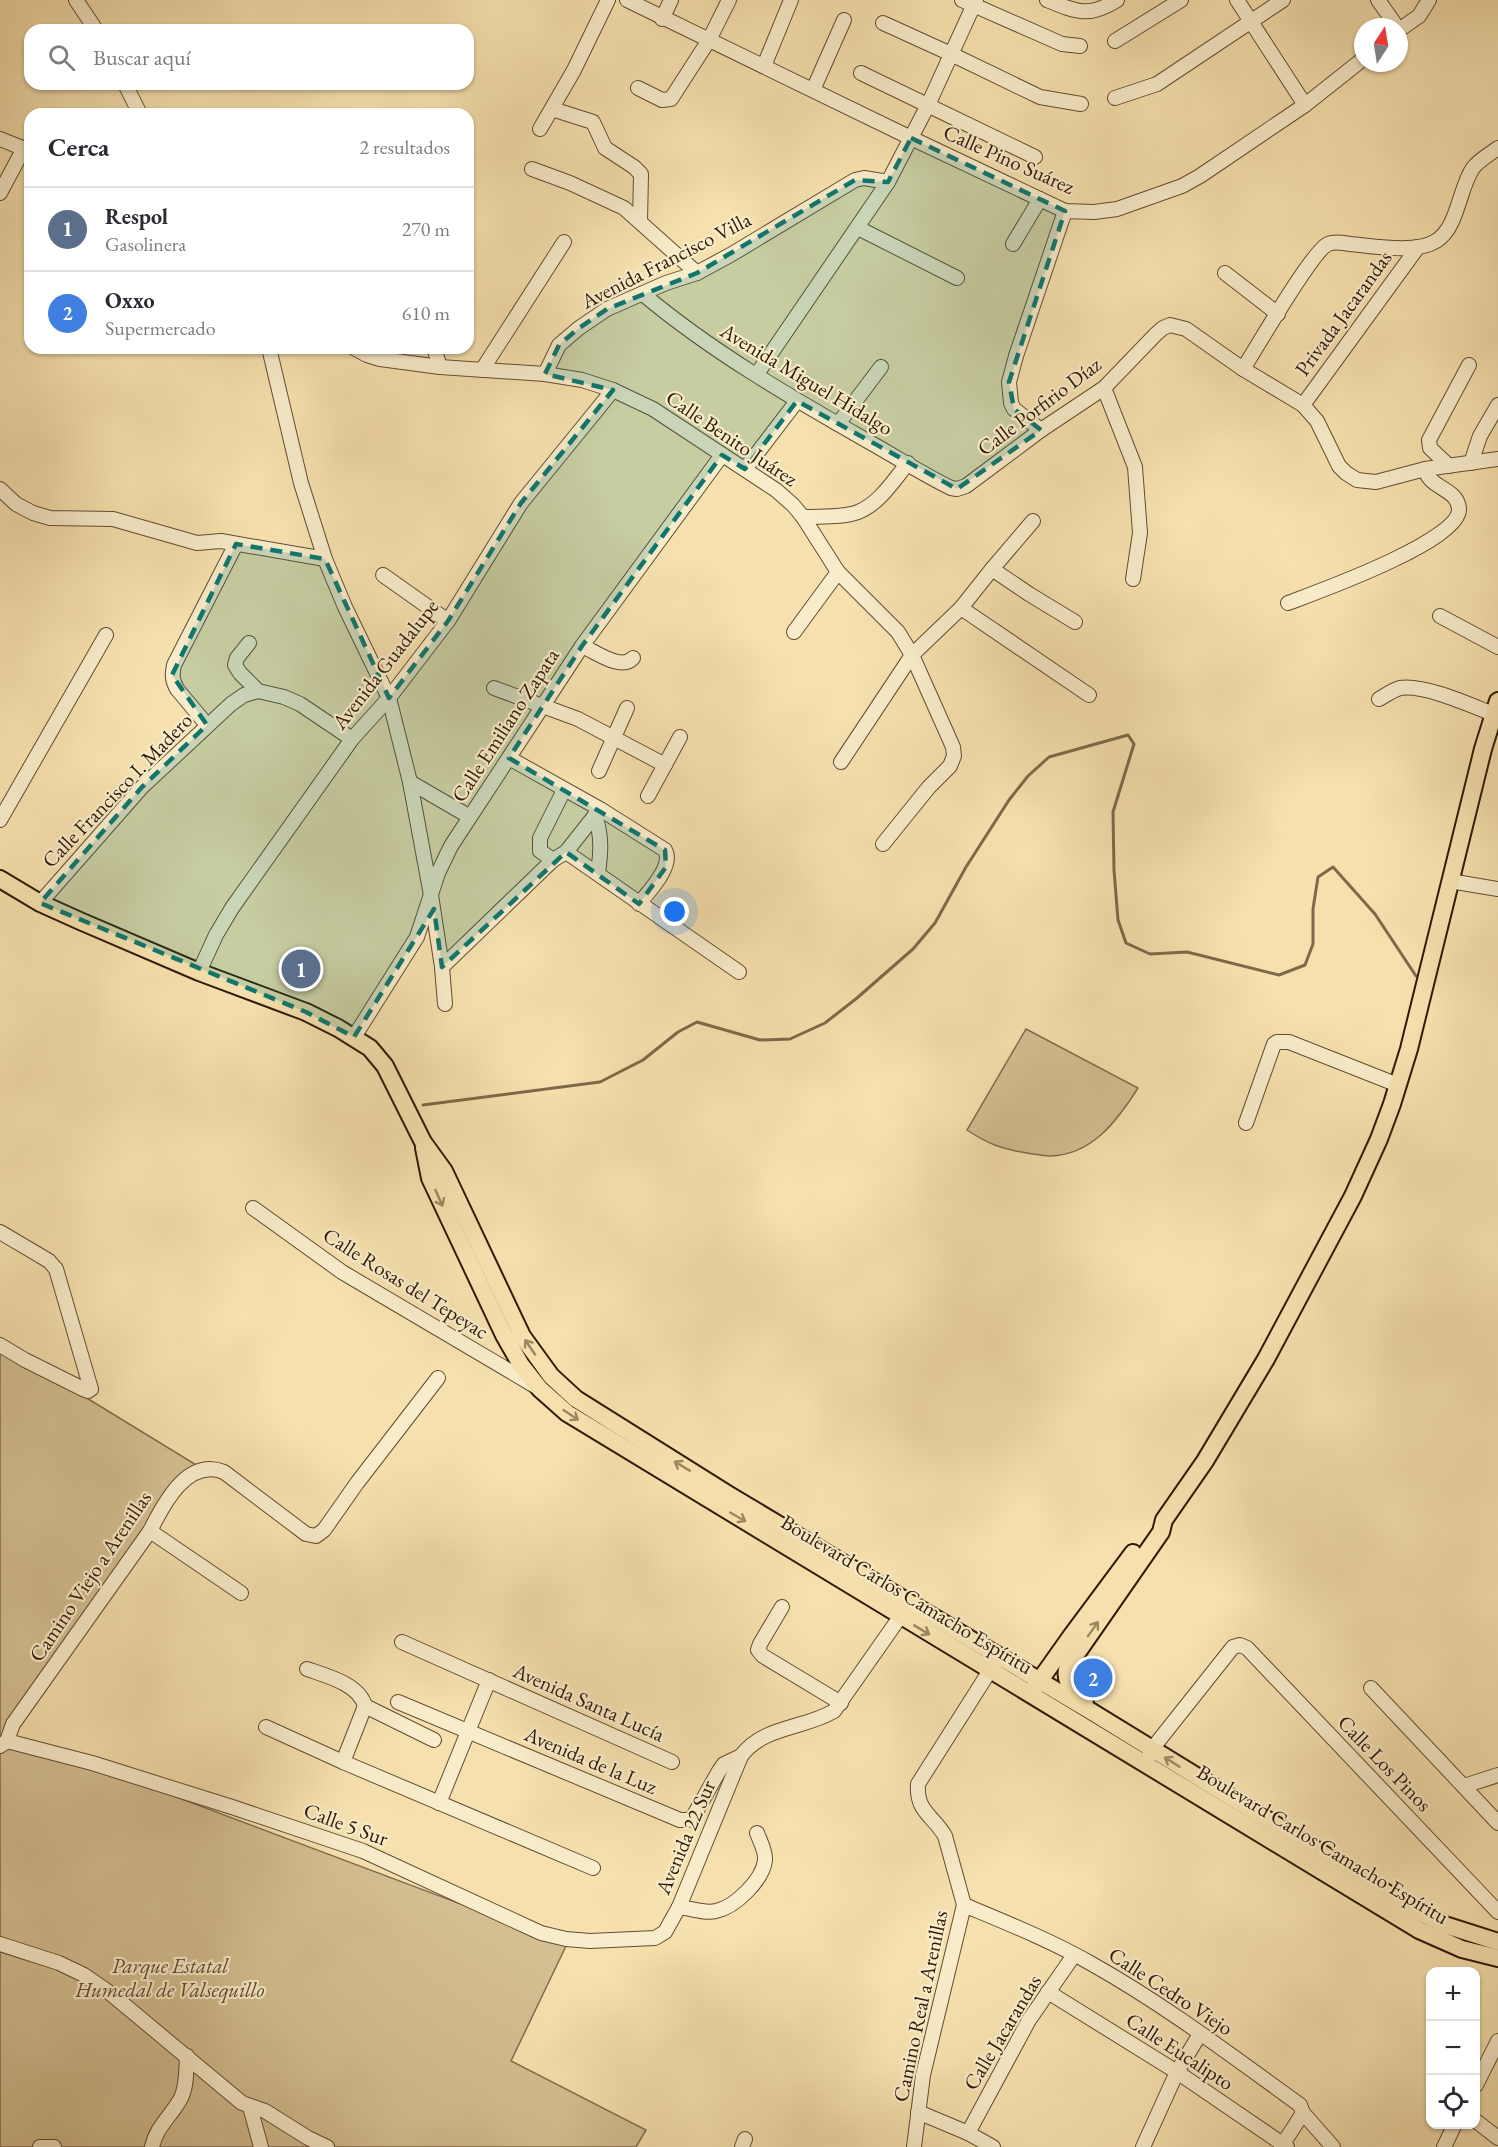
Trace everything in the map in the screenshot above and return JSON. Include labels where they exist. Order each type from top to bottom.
[{"type":"main road","points":[[1034,1688],[1154,1527],[1164,1520],[1205,1461],[1266,1359],[1353,1196],[1379,1138],[1398,1085],[1495,707]]},
{"type":"main road","name":"Boulevard Carlos Camacho Espíritu","points":[[0,879],[40,903],[199,972],[306,1012],[370,1048],[385,1065],[423,1142],[444,1172],[522,1336],[547,1371],[564,1389],[632,1435],[994,1664],[1149,1757],[1420,1913],[1497,1950]]},
{"type":"main road","name":"Boulevard Carlos Camacho Espíritu","points":[[423,1142],[430,1178],[472,1269],[504,1335],[521,1365],[540,1389],[567,1413],[900,1617],[994,1664]]},
{"type":"main road","points":[[1092,1712],[1066,1681],[1065,1673],[1161,1532],[1164,1520]]},
{"type":"main road","points":[[1051,1663],[1065,1673]]},
{"type":"main road","name":"Boulevard Carlos Camacho Espíritu","points":[[1034,1688],[1092,1712],[1149,1757]]},
{"type":"street","points":[[76,0],[92,24]]},
{"type":"street","points":[[540,129],[574,70],[608,0]]},
{"type":"street","name":"Calle Pino Suárez","points":[[627,0],[662,19],[1065,211],[1094,212],[1117,209],[1182,186],[1305,105],[1354,66]]},
{"type":"street","points":[[662,19],[671,0]]},
{"type":"street","points":[[638,88],[662,100],[673,97],[710,40],[729,0]]},
{"type":"street","points":[[764,66],[791,0]]},
{"type":"street","points":[[1047,0],[1071,10],[1093,12],[1117,0]]},
{"type":"street","points":[[1115,41],[1181,0]]},
{"type":"street","points":[[1237,0],[1305,105]]},
{"type":"street","points":[[1115,98],[1157,84],[1283,0]]},
{"type":"street","points":[[1378,0],[1391,18]]},
{"type":"street","points":[[1408,23],[1419,16],[1429,0]]},
{"type":"street","points":[[757,374],[888,182],[928,105],[951,54],[970,2],[1062,44],[1080,46]]},
{"type":"street","points":[[813,90],[844,20]]},
{"type":"street","points":[[883,23],[1040,98],[1081,104]]},
{"type":"street","points":[[861,73],[1035,157]]},
{"type":"street","points":[[128,90],[137,108]]},
{"type":"street","points":[[552,109],[593,122],[605,148],[641,174],[640,221]]},
{"type":"street","points":[[0,139],[24,149]]},
{"type":"street","points":[[1243,369],[1307,266],[1322,248],[1329,244],[1418,247],[1437,241],[1444,234],[1474,166],[1498,148]]},
{"type":"street","points":[[0,193],[24,155]]},
{"type":"street","points":[[532,169],[608,199],[624,208],[697,273]]},
{"type":"street","name":"Avenida Francisco Villa","points":[[544,374],[559,345],[607,309],[666,283],[697,273],[855,180],[864,178],[888,182]]},
{"type":"street","points":[[1013,244],[1040,199]]},
{"type":"street","points":[[1041,430],[1014,409],[1011,403],[1009,382],[1065,211]]},
{"type":"street","points":[[858,228],[957,278]]},
{"type":"street","points":[[482,370],[564,242]]},
{"type":"street","name":"Privada Jacarandas","points":[[1302,405],[1418,247]]},
{"type":"street","points":[[1225,273],[1278,314]]},
{"type":"street","name":"Avenida Miguel Hidalgo","points":[[643,294],[696,337],[797,400],[946,486],[957,489]]},
{"type":"street","name":"Calle Porfirio Díaz","points":[[957,489],[966,486],[1041,430],[1104,388],[1156,334],[1170,325],[1186,329],[1243,369],[1302,405],[1317,420],[1334,459],[1351,477],[1364,482],[1376,482],[1425,469],[1498,459]]},
{"type":"street","points":[[270,354],[301,483],[325,559],[345,607],[389,698],[410,782],[431,895],[445,1004]]},
{"type":"street","name":"Calle Benito Juárez","points":[[365,354],[380,359],[440,367],[544,374],[582,380],[614,390],[653,409],[776,490],[794,505],[838,572],[898,632],[912,655],[951,740],[954,756],[950,766],[929,787],[883,844]]},
{"type":"street","points":[[436,354],[440,367]]},
{"type":"street","points":[[1449,465],[1430,448],[1429,440],[1469,365]]},
{"type":"street","points":[[838,424],[881,367]]},
{"type":"street","points":[[1104,388],[1135,467],[1140,533],[1133,579]]},
{"type":"street","name":"Avenida Guadalupe","points":[[199,972],[216,935],[232,908],[352,739],[389,698],[448,621],[521,503],[614,390]]},
{"type":"street","points":[[745,469],[797,400]]},
{"type":"street","points":[[1471,463],[1480,436],[1498,405]]},
{"type":"street","name":"Calle Emiliano Zapata","points":[[354,1037],[417,937],[451,846],[582,646],[722,455]]},
{"type":"street","points":[[803,517],[859,512],[880,496],[908,464]]},
{"type":"street","points":[[1288,603],[1385,565],[1435,537],[1451,525],[1458,515],[1457,502],[1449,492],[1430,481],[1425,469]]},
{"type":"street","points":[[0,489],[16,504],[33,513],[50,518],[113,519],[197,543],[220,541],[325,559]]},
{"type":"street","points":[[840,762],[912,655],[961,608],[1034,521]]},
{"type":"street","points":[[207,725],[177,689],[172,675],[174,665],[236,544]]},
{"type":"street","points":[[992,569],[1075,622]]},
{"type":"street","points":[[794,632],[838,572]]},
{"type":"street","points":[[383,575],[448,621]]},
{"type":"street","points":[[961,608],[1089,695]]},
{"type":"street","points":[[1440,616],[1498,647]]},
{"type":"street","points":[[0,820],[106,635]]},
{"type":"street","points":[[249,643],[237,658],[235,665],[258,692],[284,697],[300,704],[352,739]]},
{"type":"street","points":[[582,646],[617,662],[627,663],[633,658]]},
{"type":"street","points":[[494,688],[578,719],[664,765]]},
{"type":"street","points":[[1379,699],[1399,688],[1412,688],[1495,707]]},
{"type":"street","name":"Calle Francisco I. Madero","points":[[40,903],[142,788],[207,725],[244,695],[258,692]]},
{"type":"street","points":[[599,771],[627,708]]},
{"type":"street","points":[[648,796],[680,737]]},
{"type":"street","points":[[509,758],[597,812],[661,847],[668,854],[666,867],[639,904]]},
{"type":"street","points":[[410,782],[470,817]]},
{"type":"street","points":[[553,860],[540,850],[540,838],[564,790]]},
{"type":"street","points":[[442,967],[553,860],[566,852],[597,812]]},
{"type":"street","points":[[597,812],[601,832],[598,873]]},
{"type":"street","points":[[566,852],[739,972]]},
{"type":"street","points":[[1450,881],[1498,889]]},
{"type":"street","points":[[1246,1123],[1274,1044],[1281,1041],[1398,1085]]},
{"type":"street","name":"Calle Rosas del Tepeyac","points":[[253,1208],[342,1272],[540,1389]]},
{"type":"street","points":[[0,1232],[49,1261],[56,1269],[91,1389],[88,1391],[24,1360],[0,1345]]},
{"type":"street","name":"Camino Viejo a Arenillas","points":[[3,1744],[13,1724],[150,1531],[163,1504],[195,1472],[211,1468],[224,1472],[306,1534],[316,1536],[324,1530],[357,1483],[438,1378]]},
{"type":"street","points":[[150,1531],[241,1593]]},
{"type":"street","points":[[782,1608],[758,1650],[763,1656],[841,1703],[900,1617]]},
{"type":"street","name":"Avenida Santa Lucía","points":[[402,1642],[672,1762]]},
{"type":"street","name":"Calle Los Pinos","points":[[1149,1757],[1233,1647],[1240,1645],[1247,1648],[1498,1912]]},
{"type":"street","name":"Camino Real a Arenillas","points":[[914,2147],[923,2075],[964,1905],[945,1836],[921,1808],[918,1784],[994,1664]]},
{"type":"street","points":[[307,1669],[328,1676],[356,1691],[363,1698],[365,1706],[343,1762]]},
{"type":"street","points":[[440,1803],[489,1680]]},
{"type":"street","points":[[1371,1688],[1498,1823]]},
{"type":"street","name":"Avenida de la Luz","points":[[398,1702],[680,1820],[693,1817],[724,1764],[741,1756],[748,1747],[762,1737],[822,1718],[834,1711],[841,1703]]},
{"type":"street","points":[[365,1706],[434,1740]]},
{"type":"street","points":[[266,1727],[279,1735],[593,1868]]},
{"type":"street","name":"Calle 5 Sur","points":[[3,1744],[103,1766],[363,1851],[541,1933],[566,1939],[590,1941],[655,1938],[665,1932]]},
{"type":"street","name":"Avenida 22 Sur","points":[[665,1932],[679,1907],[741,1756]]},
{"type":"street","points":[[1464,1786],[1498,1776]]},
{"type":"street","points":[[679,1907],[713,1912],[727,1908],[757,1882],[766,1857],[757,1833]]},
{"type":"street","name":"Calle Cedro Viejo","points":[[964,1905],[1019,1928],[1074,1955],[1144,1995],[1300,2105],[1333,2147]]},
{"type":"street","points":[[0,1944],[59,1963],[84,1975],[110,1993],[242,2103],[266,2111],[308,2138],[327,2147]]},
{"type":"street","name":"Calle Jacarandas","points":[[968,2133],[1008,2057],[1074,1955]]},
{"type":"street","name":"Calle Eucalipto","points":[[1048,1992],[1177,2072],[1284,2146]]},
{"type":"street","points":[[1143,2147],[1177,2072],[1200,2034]]},
{"type":"street","points":[[1480,2077],[1498,2041]]},
{"type":"street","points":[[152,2147],[159,2129],[181,2098],[185,2085],[187,2056]]},
{"type":"street","points":[[250,2107],[261,2147]]},
{"type":"street","points":[[918,2112],[968,2133],[993,2147]]},
{"type":"street","points":[[1284,2146],[1304,2113]]},
{"type":"street","points":[[1480,2124],[1498,2138]]},
{"type":"street","points":[[1444,2147],[1453,2129]]},
{"type":"street","points":[[40,2147],[54,2147]]},
{"type":"highlighted area","points":[[911,138],[1065,211],[1009,382],[1014,409],[1041,430],[957,489],[797,401],[745,469],[722,455],[582,646],[509,758],[665,850],[666,867],[639,904],[566,852],[442,967],[434,909],[354,1037],[306,1012],[40,903],[142,787],[207,725],[172,675],[236,544],[325,559],[389,698],[448,621],[521,503],[613,390],[545,374],[559,345],[579,328],[607,309],[697,273],[855,180],[888,182]]},
{"type":"green space","points":[[1026,1029],[1138,1088],[1112,1124],[1091,1143],[1079,1150],[1050,1156],[1018,1151],[1003,1148],[967,1130]]},
{"type":"green space","name":"Parque Estatal Humedal de Valsequillo","points":[[0,1345],[198,1466],[9,1734],[567,1944],[511,2061],[646,2130],[636,2147],[0,2147]]},
{"type":"waterway","points":[[423,1105],[600,1082],[643,1060],[678,1032],[697,1022],[760,1040],[790,1039],[825,1023],[913,949],[935,923],[966,867],[1009,800],[1028,776],[1049,757],[1128,735],[1134,744],[1113,812],[1118,920],[1126,943],[1150,954],[1187,952],[1279,975],[1305,965],[1313,944],[1313,909],[1318,877],[1333,867],[1375,914],[1416,976]]},
{"type":"place","name":"Respol","points":[[301,969]]},
{"type":"place","name":"Oxxo","points":[[1093,1678]]}]
